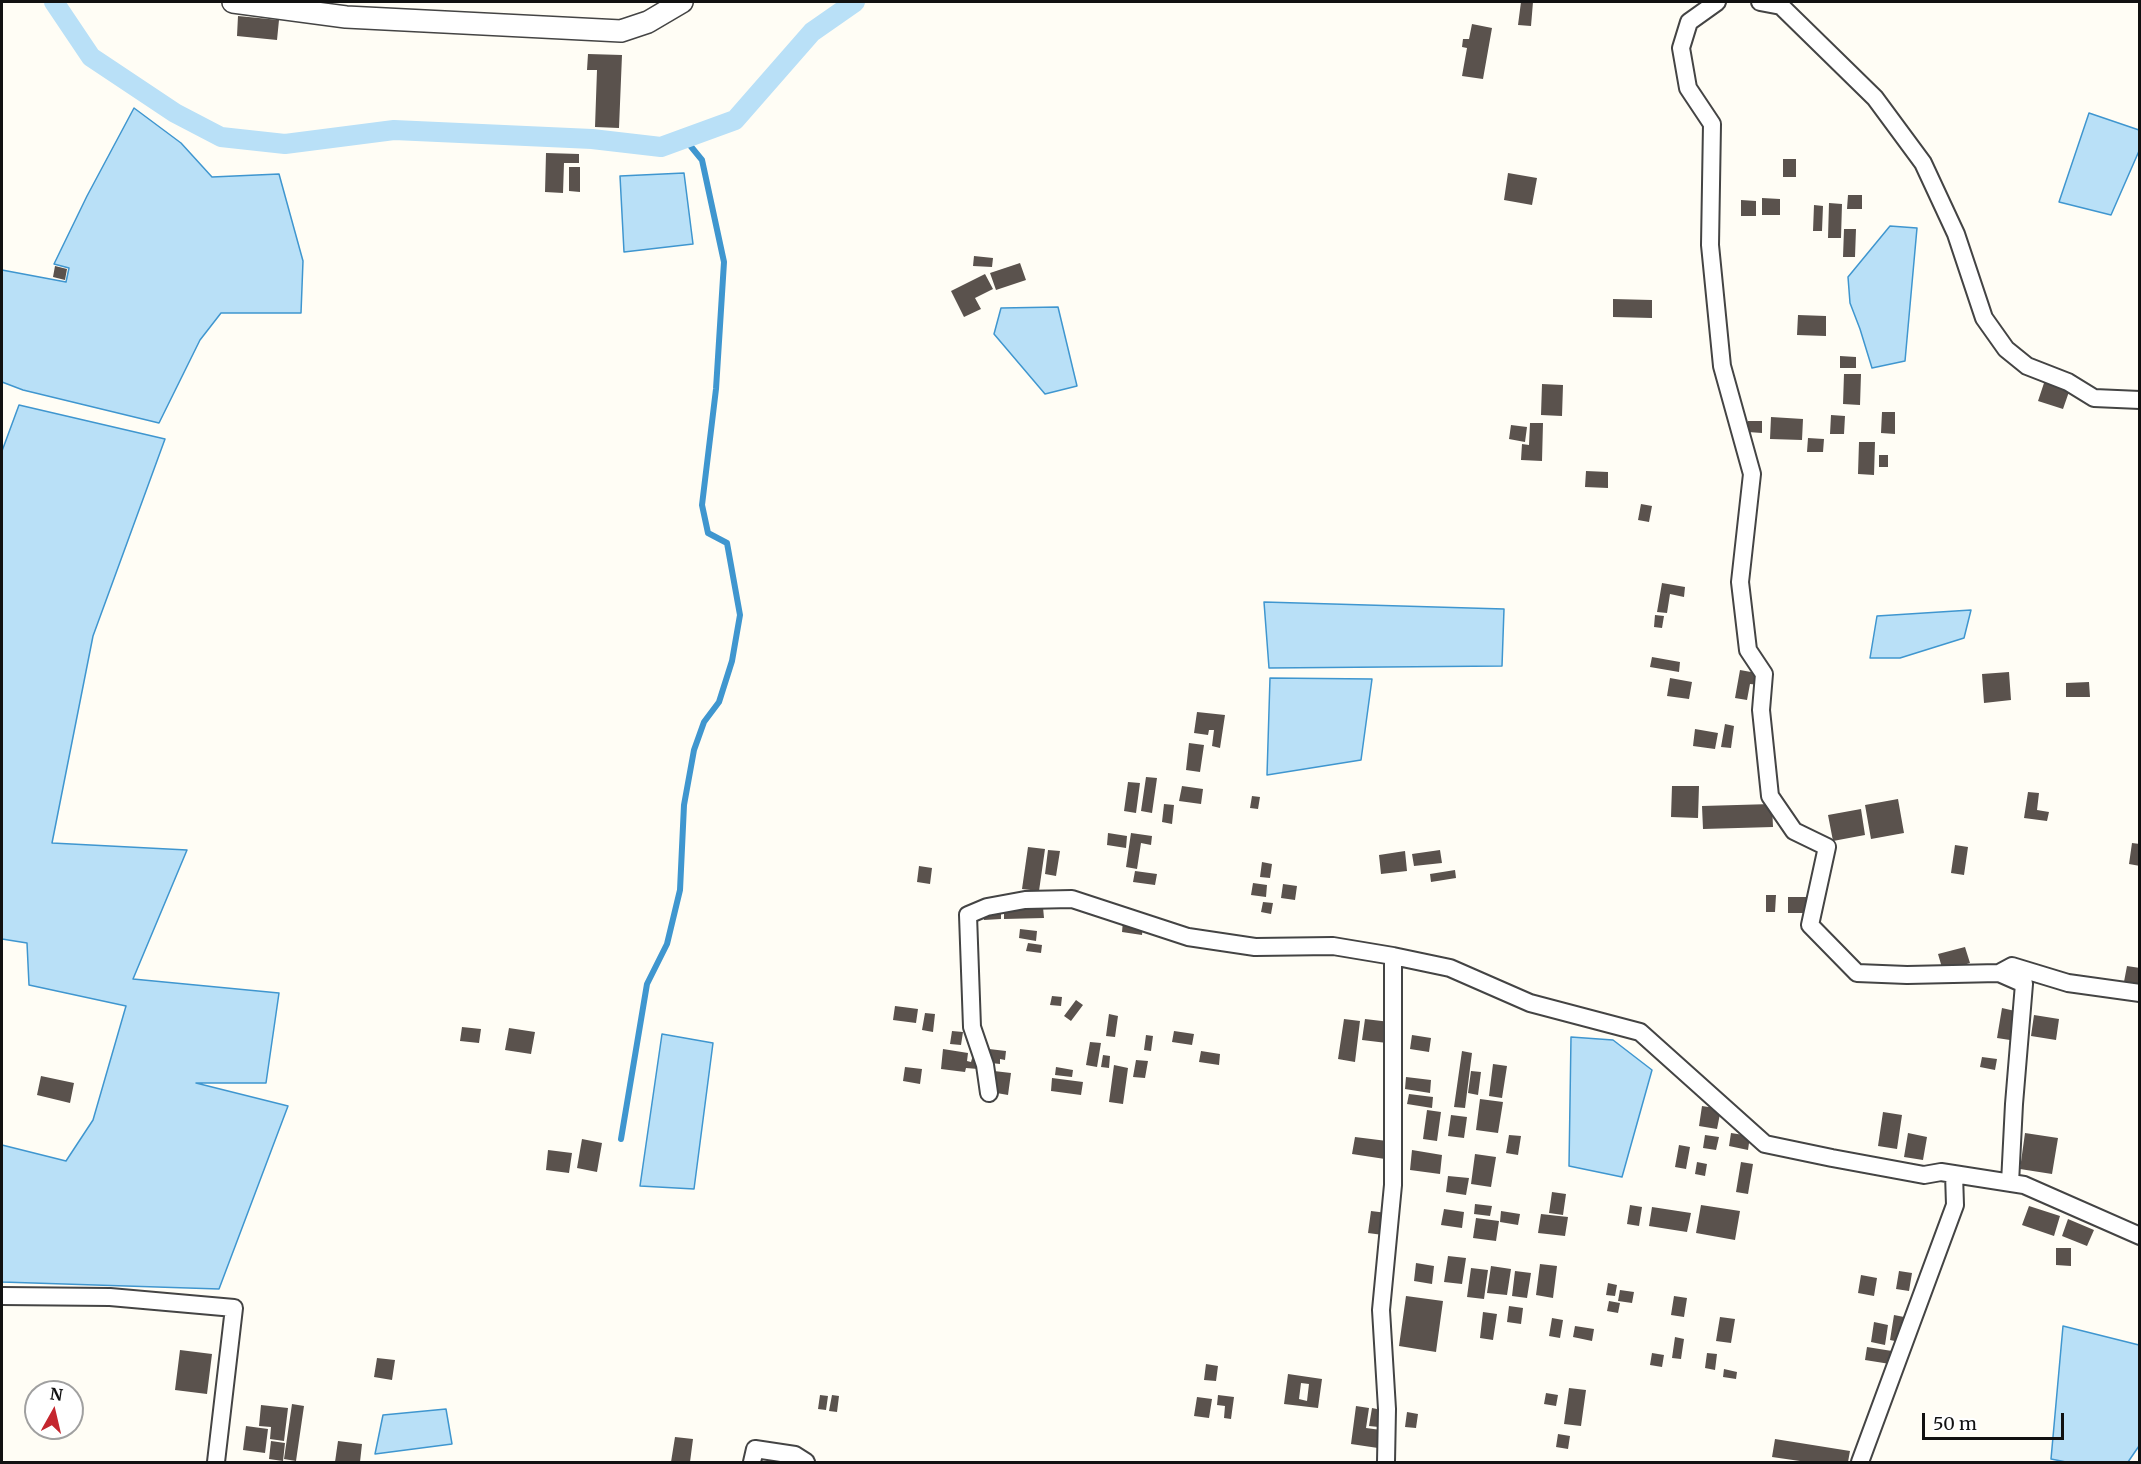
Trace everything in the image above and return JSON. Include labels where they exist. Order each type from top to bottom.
[{"type":"street","points":[[234,2],[346,17],[621,31],[648,22],[682,2]]},
{"type":"street","points":[[1717,2],[1689,22],[1682,48],[1688,88],[1712,124],[1710,245],[1722,366],[1752,474],[1740,582],[1748,650],[1764,674],[1761,710],[1770,796],[1794,831],[1827,847],[1810,925],[1857,973],[1906,975],[1999,973],[2024,984],[2010,1183]]},
{"type":"street","points":[[1760,2],[1781,6],[1868,90],[1923,163],[1956,234],[1984,318],[2006,349],[2027,366],[2068,382],[2094,398],[2139,400]]},
{"type":"street","points":[[989,1093],[986,1065],[972,1027],[968,915],[987,907],[1025,900],[1072,899],[1188,937],[1255,947],[1333,946],[1450,968],[1530,1003],[1640,1032],[1765,1144],[1924,1175],[1941,1172],[2024,1185],[2139,1236]]},
{"type":"street","points":[[1386,1462],[1387,1409],[1381,1310],[1394,1185],[1393,956]]},
{"type":"street","points":[[1999,973],[2012,966],[2068,983],[2139,993]]},
{"type":"street","points":[[1860,1462],[1955,1205],[1954,1174]]},
{"type":"street","points":[[2,1296],[110,1297],[234,1308],[216,1462]]},
{"type":"street","points":[[752,1462],[755,1449],[795,1455],[806,1462]]},
{"type":"water","points":[[134,108],[181,143],[212,177],[279,174],[303,261],[301,313],[221,313],[200,340],[159,423],[23,390],[2,382],[2,270],[66,282],[69,268],[54,264]]},
{"type":"water","points":[[2089,113],[2139,130],[2139,151],[2111,215],[2059,202]]},
{"type":"water","points":[[684,173],[693,244],[624,252],[620,176]]},
{"type":"water","points":[[1890,226],[1917,228],[1905,361],[1872,368],[1850,303],[1848,277]]},
{"type":"water","points":[[1058,307],[1077,386],[1045,394],[994,334],[1001,308]]},
{"type":"water","points":[[19,405],[165,439],[93,636],[52,843],[187,850],[133,979],[279,993],[266,1083],[196,1083],[288,1106],[219,1289],[2,1282],[2,1145],[66,1161],[93,1120],[126,1006],[29,985],[27,943],[2,939],[2,451]]},
{"type":"water","points":[[1264,602],[1504,609],[1502,666],[1269,668]]},
{"type":"water","points":[[1971,610],[1964,638],[1900,658],[1870,658],[1877,616]]},
{"type":"water","points":[[1270,678],[1372,679],[1361,760],[1267,775]]},
{"type":"water","points":[[662,1034],[713,1043],[694,1189],[640,1186]]},
{"type":"water","points":[[1571,1037],[1613,1040],[1652,1070],[1622,1177],[1569,1166]]},
{"type":"water","points":[[2063,1326],[2139,1345],[2139,1446],[2128,1462],[2066,1462],[2051,1459]]},
{"type":"water","points":[[446,1409],[452,1444],[375,1454],[383,1415]]},
{"type":"building","points":[[1521,2],[1533,2],[1531,26],[1518,25]]},
{"type":"building","points":[[238,16],[279,20],[277,40],[237,36]]},
{"type":"building","points":[[1472,24],[1492,28],[1483,79],[1462,76],[1467,48],[1462,47],[1463,39],[1469,39]]},
{"type":"building","points":[[588,54],[622,55],[619,128],[595,127],[597,70],[587,70]]},
{"type":"building","points":[[546,153],[579,154],[579,163],[564,163],[563,193],[545,192]]},
{"type":"building","points":[[1783,159],[1796,159],[1796,177],[1783,177]]},
{"type":"building","points":[[569,167],[580,167],[580,192],[569,191]]},
{"type":"building","points":[[1508,173],[1537,178],[1532,205],[1504,200]]},
{"type":"building","points":[[1848,195],[1862,195],[1862,209],[1847,209]]},
{"type":"building","points":[[1762,198],[1780,199],[1780,215],[1762,215]]},
{"type":"building","points":[[1741,200],[1756,201],[1756,216],[1741,216]]},
{"type":"building","points":[[1829,203],[1842,204],[1841,238],[1828,238]]},
{"type":"building","points":[[1814,205],[1823,206],[1822,231],[1813,231]]},
{"type":"building","points":[[1844,229],[1856,229],[1855,257],[1843,257]]},
{"type":"building","points":[[974,256],[993,258],[992,267],[973,266]]},
{"type":"building","points":[[1020,263],[1026,280],[996,290],[990,273]]},
{"type":"building","points":[[55,266],[67,269],[65,280],[53,277]]},
{"type":"building","points":[[985,274],[993,289],[975,298],[981,309],[964,317],[951,291]]},
{"type":"building","points":[[1613,299],[1652,300],[1652,318],[1613,317]]},
{"type":"building","points":[[1798,315],[1826,316],[1826,336],[1797,335]]},
{"type":"building","points":[[1840,356],[1856,357],[1856,368],[1840,368]]},
{"type":"building","points":[[1844,374],[1861,374],[1860,405],[1843,404]]},
{"type":"building","points":[[2046,377],[2071,386],[2063,409],[2038,401]]},
{"type":"building","points":[[1542,384],[1563,385],[1562,416],[1541,415]]},
{"type":"building","points":[[1882,412],[1895,412],[1895,434],[1881,433]]},
{"type":"building","points":[[1831,415],[1845,416],[1844,434],[1830,434]]},
{"type":"building","points":[[1771,417],[1803,419],[1802,440],[1770,439]]},
{"type":"building","points":[[1748,421],[1762,421],[1762,433],[1748,432]]},
{"type":"building","points":[[1530,423],[1543,423],[1542,461],[1521,460],[1522,444],[1529,445]]},
{"type":"building","points":[[1511,425],[1527,427],[1525,442],[1509,439]]},
{"type":"building","points":[[1808,438],[1824,439],[1823,452],[1807,452]]},
{"type":"building","points":[[1859,442],[1875,442],[1874,475],[1858,474]]},
{"type":"building","points":[[1879,455],[1888,455],[1888,467],[1879,467]]},
{"type":"building","points":[[1586,471],[1608,472],[1608,488],[1585,487]]},
{"type":"building","points":[[1641,504],[1652,506],[1649,522],[1638,520]]},
{"type":"building","points":[[1662,583],[1685,587],[1684,597],[1670,594],[1667,613],[1657,612]]},
{"type":"building","points":[[1655,615],[1664,616],[1662,628],[1654,627]]},
{"type":"building","points":[[1652,657],[1680,662],[1679,672],[1650,667]]},
{"type":"building","points":[[1740,670],[1762,674],[1760,685],[1750,684],[1747,700],[1735,698]]},
{"type":"building","points":[[2009,672],[2011,700],[1984,703],[1982,674]]},
{"type":"building","points":[[1670,678],[1692,682],[1689,699],[1667,696]]},
{"type":"building","points":[[2089,682],[2090,697],[2066,697],[2066,683]]},
{"type":"building","points":[[1197,712],[1225,715],[1220,748],[1212,746],[1214,730],[1209,730],[1208,735],[1194,733]]},
{"type":"building","points":[[1725,724],[1734,726],[1731,748],[1721,747]]},
{"type":"building","points":[[1695,729],[1718,733],[1715,749],[1693,746]]},
{"type":"building","points":[[1189,743],[1204,745],[1200,772],[1186,770]]},
{"type":"building","points":[[1146,777],[1157,778],[1152,813],[1141,811]]},
{"type":"building","points":[[1128,782],[1140,783],[1136,813],[1124,811]]},
{"type":"building","points":[[1182,786],[1203,789],[1201,804],[1179,801]]},
{"type":"building","points":[[1672,786],[1699,786],[1698,818],[1671,817]]},
{"type":"building","points":[[2028,792],[2039,793],[2037,810],[2049,812],[2047,821],[2024,818]]},
{"type":"building","points":[[1252,796],[1260,797],[1258,809],[1250,808]]},
{"type":"building","points":[[1898,799],[1904,833],[1871,839],[1865,805]]},
{"type":"building","points":[[1164,804],[1174,805],[1172,824],[1162,822]]},
{"type":"building","points":[[1772,804],[1773,827],[1703,829],[1702,806]]},
{"type":"building","points":[[1861,809],[1865,835],[1833,841],[1828,815]]},
{"type":"building","points":[[1108,833],[1127,836],[1126,848],[1107,845]]},
{"type":"building","points":[[1131,833],[1152,836],[1151,845],[1141,843],[1137,869],[1126,867]]},
{"type":"building","points":[[2132,843],[2140,844],[2140,866],[2129,864]]},
{"type":"building","points":[[1955,845],[1968,847],[1964,875],[1951,873]]},
{"type":"building","points":[[1028,847],[1045,849],[1039,891],[1022,889]]},
{"type":"building","points":[[1048,850],[1060,851],[1056,876],[1045,874]]},
{"type":"building","points":[[1440,850],[1442,863],[1414,866],[1412,854]]},
{"type":"building","points":[[1405,851],[1407,871],[1381,874],[1379,855]]},
{"type":"building","points":[[1262,862],[1272,864],[1270,878],[1260,877]]},
{"type":"building","points":[[919,866],[932,868],[930,884],[917,882]]},
{"type":"building","points":[[1455,870],[1456,878],[1431,882],[1430,874]]},
{"type":"building","points":[[1135,871],[1157,874],[1155,885],[1133,882]]},
{"type":"building","points":[[1253,883],[1267,885],[1266,897],[1251,895]]},
{"type":"building","points":[[1283,884],[1297,886],[1295,900],[1281,898]]},
{"type":"building","points":[[1766,895],[1776,895],[1775,912],[1766,912]]},
{"type":"building","points":[[1788,897],[1808,897],[1808,913],[1788,913]]},
{"type":"building","points":[[1263,902],[1273,903],[1271,914],[1261,912]]},
{"type":"building","points":[[1043,907],[1044,918],[1004,919],[1004,909]]},
{"type":"building","points":[[1001,912],[1001,919],[984,920],[983,913]]},
{"type":"building","points":[[1123,921],[1143,924],[1142,935],[1122,932]]},
{"type":"building","points":[[1020,929],[1037,931],[1036,941],[1019,938]]},
{"type":"building","points":[[1028,943],[1042,945],[1041,953],[1026,951]]},
{"type":"building","points":[[1965,947],[1970,963],[1943,971],[1938,954]]},
{"type":"building","points":[[2127,966],[2140,968],[2140,990],[2123,987]]},
{"type":"building","points":[[1052,996],[1062,997],[1061,1006],[1050,1005]]},
{"type":"building","points":[[1076,1000],[1083,1005],[1071,1021],[1064,1016]]},
{"type":"building","points":[[895,1006],[918,1009],[916,1023],[893,1020]]},
{"type":"building","points":[[2002,1008],[2015,1011],[2010,1040],[1997,1038]]},
{"type":"building","points":[[925,1013],[935,1014],[933,1032],[922,1030]]},
{"type":"building","points":[[1109,1014],[1118,1016],[1115,1037],[1106,1036]]},
{"type":"building","points":[[2034,1015],[2059,1019],[2056,1040],[2031,1036]]},
{"type":"building","points":[[1344,1019],[1360,1021],[1355,1062],[1338,1059]]},
{"type":"building","points":[[1365,1019],[1390,1022],[1387,1043],[1362,1040]]},
{"type":"building","points":[[462,1027],[481,1029],[479,1043],[460,1041]]},
{"type":"building","points":[[509,1028],[535,1032],[531,1054],[505,1050]]},
{"type":"building","points":[[952,1031],[963,1032],[961,1045],[950,1044]]},
{"type":"building","points":[[1174,1031],[1194,1034],[1192,1045],[1172,1042]]},
{"type":"building","points":[[1146,1035],[1153,1036],[1151,1051],[1144,1050]]},
{"type":"building","points":[[1412,1035],[1431,1038],[1429,1052],[1410,1049]]},
{"type":"building","points":[[1090,1042],[1101,1043],[1097,1067],[1086,1065]]},
{"type":"building","points":[[943,1049],[968,1053],[967,1061],[971,1062],[973,1055],[980,1056],[978,1069],[966,1068],[965,1072],[941,1069]]},
{"type":"building","points":[[989,1049],[1006,1051],[1005,1060],[1000,1059],[1000,1064],[991,1063],[992,1058],[987,1058]]},
{"type":"building","points":[[1201,1051],[1220,1054],[1219,1065],[1199,1062]]},
{"type":"building","points":[[1462,1051],[1472,1053],[1465,1108],[1454,1107]]},
{"type":"building","points":[[1103,1055],[1110,1056],[1109,1068],[1101,1067]]},
{"type":"building","points":[[1982,1057],[1997,1059],[1995,1070],[1980,1067]]},
{"type":"building","points":[[1136,1060],[1148,1061],[1145,1078],[1133,1077]]},
{"type":"building","points":[[1493,1064],[1507,1066],[1502,1098],[1489,1096]]},
{"type":"building","points":[[1114,1065],[1128,1068],[1123,1104],[1109,1102]]},
{"type":"building","points":[[905,1067],[922,1069],[920,1084],[903,1081]]},
{"type":"building","points":[[1056,1067],[1073,1070],[1072,1077],[1055,1075]]},
{"type":"building","points":[[994,1071],[1011,1073],[1008,1095],[991,1092]]},
{"type":"building","points":[[1471,1071],[1481,1072],[1478,1095],[1468,1093]]},
{"type":"building","points":[[41,1076],[74,1083],[70,1103],[37,1095]]},
{"type":"building","points":[[1406,1077],[1431,1080],[1430,1093],[1405,1089]]},
{"type":"building","points":[[1052,1078],[1083,1082],[1081,1095],[1051,1091]]},
{"type":"building","points":[[1409,1094],[1433,1097],[1432,1108],[1407,1104]]},
{"type":"building","points":[[1480,1099],[1503,1102],[1498,1133],[1476,1130]]},
{"type":"building","points":[[1702,1106],[1721,1109],[1717,1129],[1699,1126]]},
{"type":"building","points":[[1427,1110],[1441,1112],[1437,1141],[1423,1139]]},
{"type":"building","points":[[1883,1112],[1902,1115],[1897,1149],[1878,1146]]},
{"type":"building","points":[[1451,1115],[1467,1117],[1464,1138],[1448,1136]]},
{"type":"building","points":[[1731,1133],[1750,1136],[1748,1150],[1729,1146]]},
{"type":"building","points":[[1908,1133],[1927,1137],[1923,1160],[1904,1157]]},
{"type":"building","points":[[2025,1133],[2058,1138],[2052,1174],[2020,1169]]},
{"type":"building","points":[[1509,1135],[1521,1136],[1518,1155],[1506,1153]]},
{"type":"building","points":[[1705,1135],[1719,1137],[1716,1150],[1703,1148]]},
{"type":"building","points":[[1355,1137],[1387,1141],[1385,1159],[1352,1154]]},
{"type":"building","points":[[582,1139],[602,1143],[597,1172],[577,1168]]},
{"type":"building","points":[[1679,1145],[1690,1147],[1686,1169],[1675,1167]]},
{"type":"building","points":[[548,1150],[572,1153],[569,1173],[546,1170]]},
{"type":"building","points":[[1412,1150],[1442,1155],[1440,1174],[1410,1170]]},
{"type":"building","points":[[1475,1154],[1496,1157],[1491,1187],[1471,1184]]},
{"type":"building","points":[[1697,1162],[1707,1164],[1705,1176],[1695,1174]]},
{"type":"building","points":[[1741,1162],[1753,1164],[1748,1194],[1736,1192]]},
{"type":"building","points":[[1448,1176],[1469,1178],[1466,1195],[1446,1192]]},
{"type":"building","points":[[1552,1192],[1566,1194],[1563,1215],[1549,1213]]},
{"type":"building","points":[[1475,1204],[1492,1206],[1490,1216],[1474,1214]]},
{"type":"building","points":[[1630,1205],[1642,1207],[1639,1226],[1627,1224]]},
{"type":"building","points":[[1701,1205],[1740,1211],[1735,1240],[1696,1233]]},
{"type":"building","points":[[2029,1206],[2060,1216],[2054,1236],[2022,1225]]},
{"type":"building","points":[[1652,1207],[1691,1213],[1687,1232],[1649,1226]]},
{"type":"building","points":[[1444,1209],[1464,1212],[1462,1228],[1441,1225]]},
{"type":"building","points":[[1371,1211],[1387,1213],[1383,1235],[1368,1233]]},
{"type":"building","points":[[1501,1211],[1520,1214],[1518,1225],[1500,1222]]},
{"type":"building","points":[[1541,1214],[1568,1217],[1565,1236],[1538,1233]]},
{"type":"building","points":[[1476,1218],[1499,1221],[1496,1241],[1473,1238]]},
{"type":"building","points":[[2068,1219],[2094,1230],[2087,1246],[2062,1236]]},
{"type":"building","points":[[2056,1248],[2071,1248],[2071,1266],[2056,1265]]},
{"type":"building","points":[[1448,1256],[1466,1258],[1462,1284],[1444,1282]]},
{"type":"building","points":[[1416,1263],[1434,1266],[1432,1284],[1414,1281]]},
{"type":"building","points":[[1540,1264],[1557,1266],[1553,1298],[1536,1295]]},
{"type":"building","points":[[1491,1266],[1511,1269],[1507,1295],[1487,1293]]},
{"type":"building","points":[[1471,1268],[1488,1270],[1484,1299],[1467,1297]]},
{"type":"building","points":[[1515,1271],[1531,1273],[1527,1298],[1512,1296]]},
{"type":"building","points":[[1899,1271],[1912,1273],[1909,1291],[1896,1289]]},
{"type":"building","points":[[1861,1275],[1877,1278],[1874,1296],[1858,1293]]},
{"type":"building","points":[[1608,1283],[1617,1285],[1615,1296],[1606,1295]]},
{"type":"building","points":[[1620,1290],[1634,1292],[1632,1303],[1618,1301]]},
{"type":"building","points":[[1406,1296],[1443,1301],[1436,1352],[1399,1346]]},
{"type":"building","points":[[1674,1296],[1687,1298],[1684,1317],[1671,1315]]},
{"type":"building","points":[[1609,1301],[1620,1303],[1618,1313],[1607,1311]]},
{"type":"building","points":[[1509,1306],[1523,1308],[1521,1324],[1507,1322]]},
{"type":"building","points":[[1483,1312],[1497,1314],[1493,1340],[1480,1338]]},
{"type":"building","points":[[1894,1315],[1904,1317],[1900,1342],[1890,1340]]},
{"type":"building","points":[[1720,1317],[1735,1319],[1731,1343],[1716,1341]]},
{"type":"building","points":[[1552,1318],[1563,1320],[1560,1338],[1549,1336]]},
{"type":"building","points":[[1874,1322],[1888,1325],[1885,1345],[1871,1342]]},
{"type":"building","points":[[1575,1326],[1594,1329],[1592,1341],[1573,1337]]},
{"type":"building","points":[[1675,1337],[1684,1339],[1681,1359],[1672,1358]]},
{"type":"building","points":[[1867,1347],[1892,1351],[1890,1364],[1865,1360]]},
{"type":"building","points":[[180,1350],[212,1354],[207,1394],[175,1390]]},
{"type":"building","points":[[1652,1353],[1664,1355],[1662,1367],[1650,1365]]},
{"type":"building","points":[[1707,1353],[1717,1354],[1715,1370],[1705,1368]]},
{"type":"building","points":[[377,1358],[395,1360],[392,1380],[374,1377]]},
{"type":"building","points":[[1206,1364],[1218,1366],[1216,1381],[1204,1380]]},
{"type":"building","points":[[1724,1369],[1737,1372],[1736,1379],[1723,1377]]},
{"type":"building","points":[[1288,1374],[1322,1379],[1318,1408],[1284,1404]],"holes":[[[1301,1383],[1309,1384],[1307,1401],[1299,1399]]]},
{"type":"building","points":[[1569,1388],[1586,1390],[1581,1426],[1564,1424]]},
{"type":"building","points":[[1546,1393],[1558,1395],[1556,1406],[1544,1404]]},
{"type":"building","points":[[820,1395],[828,1396],[826,1410],[818,1409]]},
{"type":"building","points":[[832,1395],[839,1396],[837,1412],[829,1411]]},
{"type":"building","points":[[1218,1395],[1234,1397],[1231,1419],[1224,1418],[1225,1406],[1217,1405]]},
{"type":"building","points":[[1197,1397],[1212,1399],[1209,1418],[1194,1416]]},
{"type":"building","points":[[292,1404],[304,1406],[296,1461],[284,1459]]},
{"type":"building","points":[[261,1405],[288,1408],[284,1441],[270,1439],[271,1427],[259,1426]]},
{"type":"building","points":[[1356,1406],[1369,1408],[1366,1428],[1381,1430],[1378,1448],[1351,1444]]},
{"type":"building","points":[[1372,1408],[1382,1410],[1379,1427],[1369,1426]]},
{"type":"building","points":[[1407,1412],[1418,1414],[1416,1428],[1405,1427]]},
{"type":"building","points":[[246,1426],[268,1429],[265,1453],[243,1450]]},
{"type":"building","points":[[1558,1434],[1570,1436],[1568,1449],[1556,1447]]},
{"type":"building","points":[[675,1437],[693,1439],[690,1462],[671,1462]]},
{"type":"building","points":[[1775,1439],[1850,1451],[1848,1462],[1807,1462],[1772,1457]]},
{"type":"building","points":[[271,1441],[285,1443],[283,1461],[269,1459]]},
{"type":"building","points":[[338,1441],[362,1444],[360,1462],[335,1462]]},
{"type":"waterway","points":[[54,2],[91,57],[175,113],[221,137],[285,144],[394,130],[592,139],[661,147],[735,120],[812,32],[855,2]]},
{"type":"waterway","points":[[621,1139],[647,984],[667,944],[680,890],[684,805],[694,750],[704,722],[719,702],[732,661],[740,615],[727,543],[708,533],[702,505],[716,389],[724,262],[702,160],[684,138]]}]
